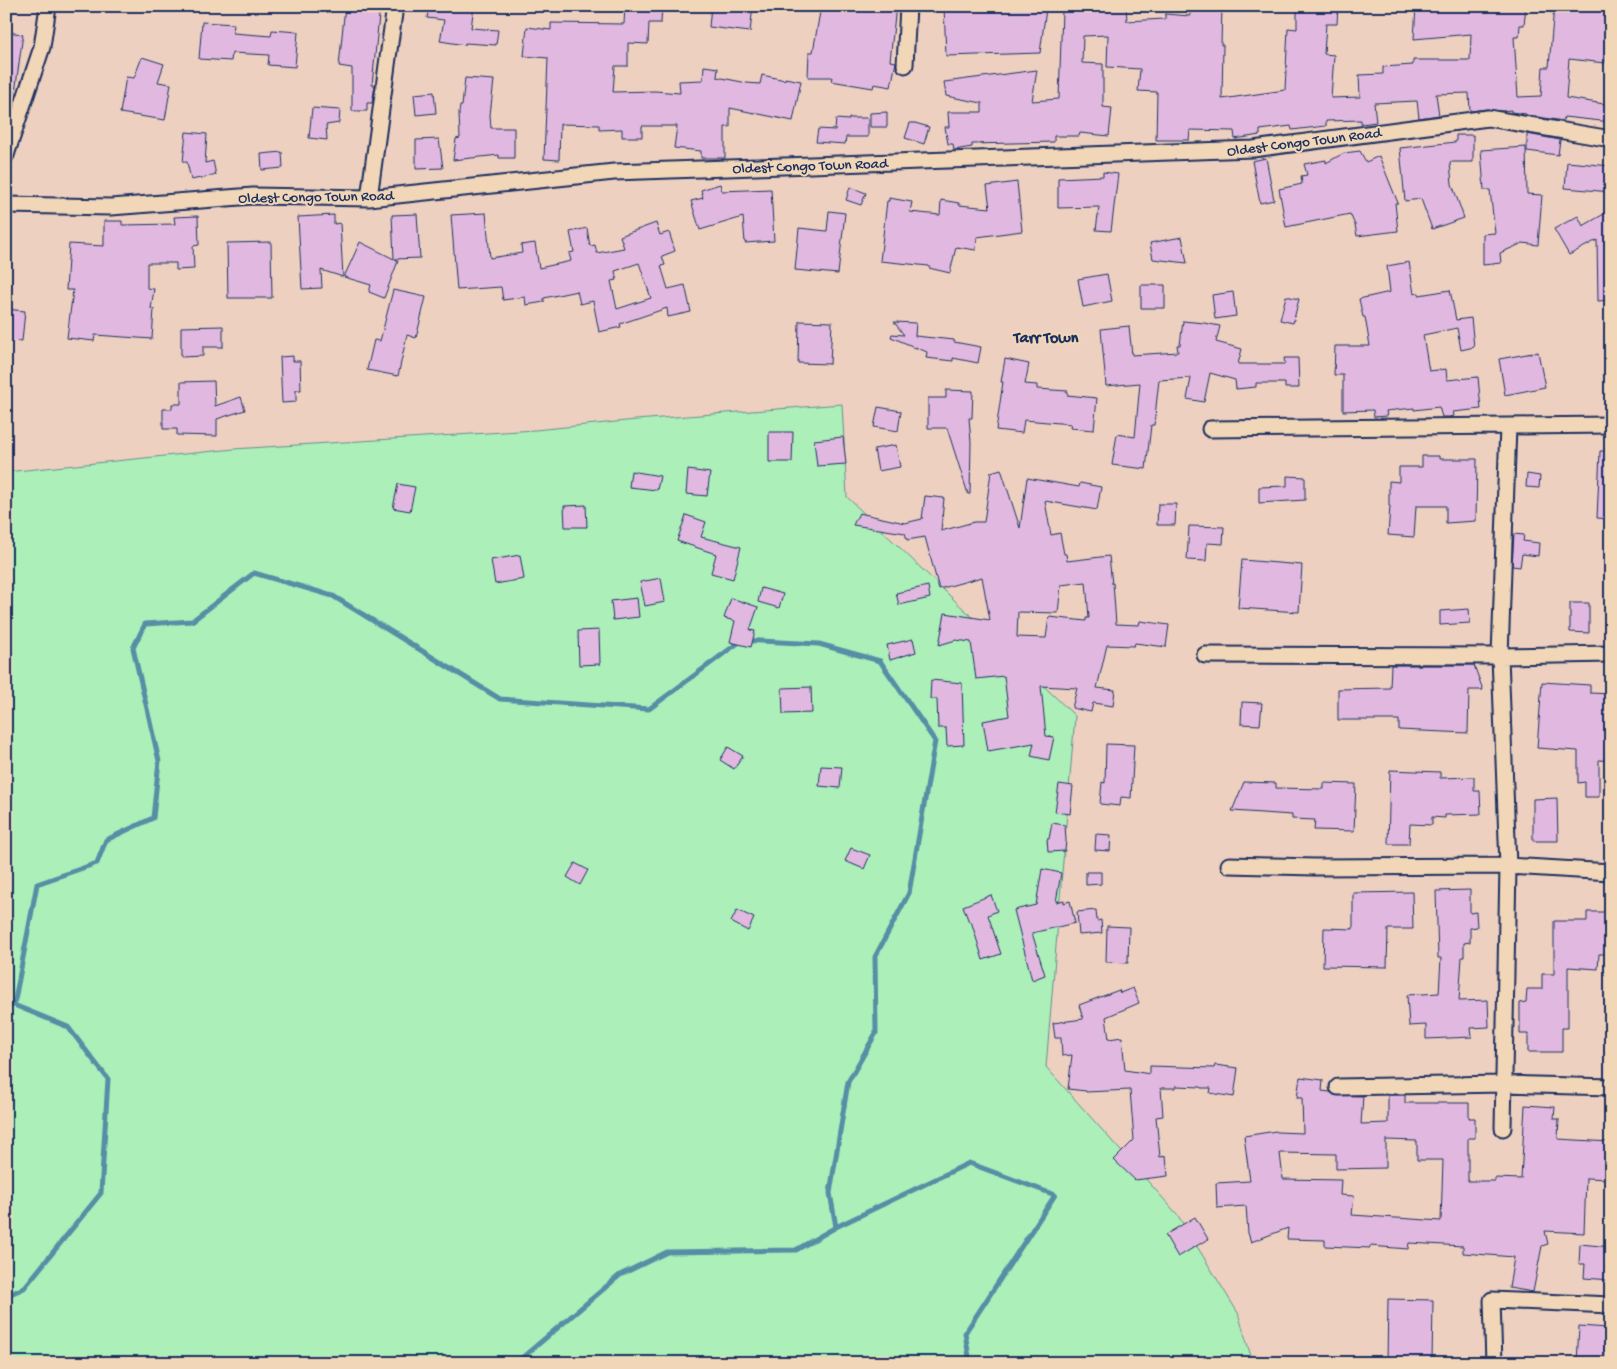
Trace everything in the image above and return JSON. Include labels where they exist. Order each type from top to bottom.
[{"type":"street","points":[[6,155],[42,47],[48,6]]},
{"type":"street","points":[[369,198],[395,6]]},
{"type":"street","points":[[905,65],[908,6]]},
{"type":"street","name":"Oldest Congo Town Road","points":[[6,204],[111,207],[253,196],[369,198],[614,172],[1253,149],[1488,118],[1611,138]]},
{"type":"street","points":[[1210,429],[1611,425]]},
{"type":"street","points":[[1503,1128],[1508,866],[1500,656],[1508,426]]},
{"type":"street","points":[[1205,655],[1500,656],[1611,654]]},
{"type":"street","points":[[1229,865],[1314,867],[1508,866],[1611,872]]},
{"type":"street","points":[[1338,1087],[1503,1084],[1611,1087]]},
{"type":"street","points":[[1494,1363],[1492,1300],[1611,1305]]},
{"type":"green space","points":[[842,404],[847,497],[1075,716],[1046,1067],[1177,1214],[1238,1313],[1253,1363],[6,1363],[6,472],[234,449],[535,430]]},
{"type":"building","points":[[345,6],[380,6],[372,85],[375,86],[372,103],[367,103],[367,111],[352,111],[352,68],[339,66]]},
{"type":"building","points":[[429,6],[474,6],[471,28],[498,30],[496,45],[465,43],[465,45],[440,41],[444,20],[427,18]]},
{"type":"building","points":[[625,6],[662,6],[661,23],[649,23],[648,44],[628,43],[628,66],[615,66],[613,92],[655,91],[680,93],[679,81],[703,80],[704,66],[718,68],[717,77],[747,83],[760,84],[762,75],[785,80],[785,78],[801,81],[793,121],[730,108],[730,127],[725,127],[725,158],[701,158],[701,151],[674,148],[677,126],[642,126],[642,137],[622,137],[622,129],[599,130],[599,125],[560,124],[559,160],[544,159],[548,58],[524,56],[527,27],[551,30],[551,23],[624,24]]},
{"type":"building","points":[[711,6],[753,6],[750,32],[709,27]]},
{"type":"building","points":[[821,6],[896,6],[890,61],[896,62],[891,87],[874,84],[873,88],[831,81],[832,77],[808,77],[809,52],[813,52]]},
{"type":"building","points":[[944,6],[1018,6],[1046,9],[1040,53],[946,56]]},
{"type":"building","points":[[1067,6],[1126,6],[1127,21],[1165,19],[1165,14],[1190,16],[1190,6],[1222,6],[1222,99],[1285,90],[1288,28],[1297,29],[1297,6],[1338,6],[1337,24],[1326,24],[1324,54],[1334,55],[1331,98],[1360,97],[1359,75],[1383,74],[1383,67],[1413,65],[1413,60],[1470,60],[1471,34],[1414,39],[1416,6],[1526,6],[1524,25],[1520,25],[1519,37],[1514,37],[1518,97],[1541,96],[1543,67],[1549,67],[1554,6],[1611,6],[1611,50],[1607,50],[1605,63],[1569,59],[1566,98],[1611,105],[1611,122],[1564,117],[1563,121],[1511,112],[1511,110],[1487,109],[1470,111],[1469,93],[1436,94],[1439,115],[1419,118],[1417,101],[1374,103],[1376,122],[1361,124],[1361,120],[1326,121],[1326,126],[1292,130],[1291,126],[1260,130],[1260,135],[1235,139],[1234,131],[1190,130],[1189,140],[1156,140],[1157,92],[1138,91],[1140,69],[1107,67],[1108,35],[1083,36],[1082,63],[1103,64],[1103,107],[1112,108],[1109,136],[1080,133],[1079,136],[1054,136],[1054,142],[972,144],[972,147],[954,150],[953,144],[948,144],[945,127],[949,127],[948,112],[982,112],[982,103],[946,96],[944,82],[1037,70],[1032,101],[1059,99],[1062,10],[1066,10]]},
{"type":"building","points":[[202,22],[234,24],[233,33],[271,36],[272,30],[298,32],[295,67],[268,65],[269,55],[232,53],[231,61],[199,59]]},
{"type":"building","points":[[6,32],[23,34],[14,100],[6,100]]},
{"type":"building","points":[[142,57],[164,64],[158,82],[171,84],[165,120],[120,113],[126,77],[134,78]]},
{"type":"building","points":[[465,78],[494,80],[490,115],[491,128],[514,128],[514,158],[499,158],[499,155],[453,160],[456,139],[460,138],[459,113],[460,106],[462,106]]},
{"type":"building","points":[[434,92],[436,113],[416,115],[414,94]]},
{"type":"building","points":[[312,108],[340,110],[339,123],[326,125],[327,140],[309,138]]},
{"type":"building","points":[[887,112],[887,127],[870,127],[870,113]]},
{"type":"building","points":[[849,118],[868,118],[868,137],[846,137],[845,144],[816,142],[818,129],[835,130],[836,119],[849,120]]},
{"type":"building","points":[[910,123],[929,127],[924,144],[905,138]]},
{"type":"building","points":[[186,132],[207,134],[205,163],[213,161],[216,175],[191,180],[187,162],[183,162]]},
{"type":"building","points":[[1527,134],[1560,140],[1558,155],[1527,151]]},
{"type":"building","points":[[1456,135],[1473,135],[1473,162],[1450,162],[1452,184],[1464,218],[1432,229],[1421,199],[1405,201],[1400,148],[1456,142]]},
{"type":"building","points":[[439,139],[443,168],[416,169],[416,140]]},
{"type":"building","points":[[1526,147],[1527,194],[1542,195],[1538,245],[1523,243],[1500,253],[1501,263],[1483,265],[1483,234],[1495,233],[1490,190],[1484,190],[1481,150]]},
{"type":"building","points":[[1360,151],[1366,162],[1379,156],[1398,203],[1395,203],[1398,231],[1357,236],[1350,214],[1286,227],[1279,189],[1302,184],[1301,176],[1307,175],[1304,164],[1326,160],[1326,163],[1344,153]]},
{"type":"building","points":[[282,152],[283,168],[262,170],[261,154]]},
{"type":"building","points":[[1266,158],[1274,200],[1260,203],[1252,161]]},
{"type":"building","points":[[1567,162],[1611,166],[1611,192],[1565,188]]},
{"type":"building","points":[[1103,172],[1118,174],[1111,231],[1096,230],[1099,207],[1058,208],[1058,178],[1103,176]]},
{"type":"building","points":[[1017,182],[1022,231],[977,237],[976,250],[956,247],[950,273],[929,268],[929,266],[880,261],[887,201],[889,201],[889,198],[912,202],[910,212],[940,215],[941,200],[959,203],[959,205],[990,208],[987,186]]},
{"type":"building","points":[[720,184],[722,191],[771,189],[774,241],[745,243],[743,217],[700,230],[691,201],[703,198],[701,190]]},
{"type":"building","points":[[850,187],[866,193],[861,205],[846,200]]},
{"type":"building","points":[[1611,210],[1611,300],[1598,301],[1597,240],[1569,255],[1554,229],[1578,216],[1583,226]]},
{"type":"building","points":[[829,211],[845,213],[838,274],[795,270],[799,228],[827,231]]},
{"type":"building","points":[[486,213],[490,258],[522,253],[521,245],[535,243],[539,268],[571,261],[569,253],[574,252],[570,232],[587,228],[590,246],[595,245],[597,253],[624,248],[620,236],[656,223],[660,235],[669,232],[675,251],[662,256],[665,265],[661,266],[668,289],[685,285],[691,312],[668,317],[667,308],[620,324],[621,327],[599,332],[593,301],[580,304],[577,291],[544,298],[544,302],[526,305],[525,297],[503,300],[501,287],[457,290],[451,215]],"holes":[[[639,263],[651,298],[617,309],[611,281],[617,280],[615,271]]]},
{"type":"building","points":[[417,214],[420,258],[395,259],[398,261],[384,298],[369,292],[371,285],[344,277],[360,242],[394,259],[392,215]]},
{"type":"building","points":[[334,215],[334,224],[340,223],[343,277],[321,270],[322,288],[302,289],[298,217]]},
{"type":"building","points":[[198,216],[199,245],[193,246],[194,269],[176,270],[176,263],[147,263],[147,288],[154,289],[151,309],[154,309],[152,339],[95,335],[94,341],[67,338],[73,290],[66,290],[69,244],[104,246],[104,221],[122,221],[122,225],[175,224],[174,217]]},
{"type":"building","points":[[1182,237],[1187,263],[1153,259],[1150,243]]},
{"type":"building","points":[[271,242],[272,298],[228,298],[227,243]]},
{"type":"building","points":[[1409,262],[1414,294],[1419,293],[1419,295],[1450,290],[1456,320],[1471,318],[1474,347],[1461,350],[1457,328],[1423,335],[1429,371],[1446,369],[1447,380],[1478,377],[1481,409],[1453,412],[1454,416],[1449,417],[1442,417],[1439,407],[1386,411],[1387,416],[1374,417],[1373,410],[1343,411],[1343,375],[1334,375],[1335,346],[1370,346],[1365,317],[1363,317],[1359,299],[1390,292],[1387,266]]},
{"type":"building","points":[[1107,274],[1112,301],[1083,307],[1078,279]]},
{"type":"building","points":[[1141,285],[1165,285],[1165,308],[1141,308]]},
{"type":"building","points":[[393,290],[426,297],[416,338],[407,335],[398,376],[367,370],[374,340],[380,341]]},
{"type":"building","points":[[1233,292],[1236,316],[1215,319],[1212,295]]},
{"type":"building","points":[[1286,296],[1299,299],[1293,323],[1280,320]]},
{"type":"building","points":[[6,309],[25,311],[22,341],[6,340]]},
{"type":"building","points":[[799,321],[832,322],[830,364],[798,363]]},
{"type":"building","points":[[1183,321],[1220,326],[1216,342],[1242,349],[1238,364],[1285,364],[1284,358],[1298,358],[1299,388],[1285,388],[1285,383],[1256,383],[1256,387],[1236,389],[1235,380],[1210,373],[1204,402],[1187,399],[1191,378],[1159,380],[1154,425],[1151,425],[1146,469],[1112,465],[1117,434],[1135,437],[1140,383],[1106,386],[1101,329],[1129,326],[1132,355],[1178,352],[1177,345],[1180,345]]},
{"type":"building","points":[[894,322],[916,323],[915,336],[954,340],[954,342],[981,347],[978,363],[953,358],[953,361],[926,358],[927,352],[915,347],[915,349],[891,337],[892,334],[904,335]]},
{"type":"building","points":[[223,326],[223,347],[203,347],[203,356],[181,357],[181,327]]},
{"type":"building","points":[[1538,352],[1545,387],[1505,395],[1499,359]]},
{"type":"building","points":[[293,356],[293,361],[300,361],[301,390],[296,390],[296,402],[282,403],[280,357]]},
{"type":"building","points":[[1005,359],[1029,364],[1025,384],[1037,385],[1037,389],[1068,391],[1067,395],[1097,398],[1094,430],[1070,428],[1071,424],[1024,420],[1022,433],[996,430]]},
{"type":"building","points":[[214,381],[215,406],[241,397],[245,410],[217,419],[217,436],[177,435],[177,429],[163,429],[163,409],[172,409],[172,404],[181,404],[181,382]]},
{"type":"building","points":[[946,390],[973,391],[972,418],[969,418],[971,442],[970,494],[968,494],[947,428],[928,428],[928,398],[946,398]]},
{"type":"building","points":[[878,407],[901,411],[898,431],[874,427]]},
{"type":"building","points":[[769,432],[793,432],[792,462],[769,462]]},
{"type":"building","points":[[843,437],[846,464],[817,466],[814,440]]},
{"type":"building","points":[[896,445],[900,467],[878,471],[874,449]]},
{"type":"building","points":[[1600,451],[1611,451],[1611,519],[1597,518]]},
{"type":"building","points":[[1422,456],[1439,456],[1439,459],[1477,459],[1476,521],[1446,523],[1446,506],[1416,506],[1414,537],[1388,535],[1389,481],[1399,482],[1399,467],[1422,467]]},
{"type":"building","points":[[1001,469],[1020,528],[1027,478],[1079,487],[1080,483],[1101,487],[1097,510],[1045,501],[1051,535],[1060,533],[1067,561],[1109,556],[1116,624],[1139,625],[1140,621],[1169,625],[1166,647],[1135,643],[1134,646],[1107,645],[1097,688],[1115,690],[1113,706],[1093,703],[1091,712],[1072,708],[1077,688],[1041,686],[1046,736],[1054,737],[1049,760],[1031,756],[1034,743],[988,751],[983,721],[1009,716],[1004,676],[976,679],[971,642],[956,640],[939,645],[945,613],[990,620],[982,577],[939,589],[925,537],[907,540],[905,533],[853,525],[859,513],[905,523],[922,519],[925,496],[944,498],[941,531],[974,522],[984,522],[991,472]],"holes":[[[1086,582],[1089,618],[1086,618],[1086,621],[1049,617],[1046,638],[1017,637],[1018,612],[1058,613],[1061,585]]]},
{"type":"building","points":[[688,470],[710,473],[707,496],[686,494]]},
{"type":"building","points":[[631,471],[660,476],[657,490],[629,487]]},
{"type":"building","points":[[1527,474],[1540,476],[1539,488],[1526,487]]},
{"type":"building","points":[[1287,476],[1305,477],[1305,500],[1259,503],[1259,487],[1287,486]]},
{"type":"building","points":[[398,484],[415,487],[410,511],[393,508]]},
{"type":"building","points":[[1158,504],[1176,504],[1175,525],[1157,525]]},
{"type":"building","points":[[586,505],[587,527],[565,527],[564,506]]},
{"type":"building","points":[[686,515],[706,522],[701,537],[741,547],[733,579],[711,573],[716,554],[677,541]]},
{"type":"building","points":[[1189,526],[1224,527],[1223,544],[1207,543],[1206,561],[1187,560]]},
{"type":"building","points":[[1514,534],[1524,535],[1523,541],[1539,543],[1538,556],[1522,554],[1520,567],[1512,566]]},
{"type":"building","points":[[520,555],[524,579],[495,584],[491,560]]},
{"type":"building","points":[[1242,560],[1302,565],[1299,612],[1238,608]]},
{"type":"building","points":[[661,578],[665,602],[645,606],[640,582]]},
{"type":"building","points":[[928,586],[930,598],[899,605],[896,593]]},
{"type":"building","points":[[761,588],[783,594],[779,608],[758,602]]},
{"type":"building","points":[[637,598],[639,617],[613,620],[611,601]]},
{"type":"building","points":[[731,598],[758,607],[750,630],[755,631],[751,647],[730,642],[735,621],[724,618]]},
{"type":"building","points":[[1570,603],[1589,603],[1589,633],[1570,632]]},
{"type":"building","points":[[1469,609],[1470,623],[1440,625],[1440,611]]},
{"type":"building","points":[[599,630],[600,664],[579,665],[578,631]]},
{"type":"building","points":[[913,639],[916,652],[890,660],[887,645]]},
{"type":"building","points":[[1391,665],[1474,665],[1483,690],[1469,690],[1468,733],[1399,730],[1399,720],[1338,720],[1338,689],[1390,688]]},
{"type":"building","points":[[931,680],[962,683],[964,745],[947,746],[946,728],[938,728],[937,699],[930,699]]},
{"type":"building","points":[[1542,682],[1590,685],[1590,693],[1611,694],[1611,761],[1599,760],[1599,797],[1585,797],[1585,782],[1578,783],[1578,751],[1537,748]]},
{"type":"building","points":[[811,687],[812,713],[783,714],[782,688]]},
{"type":"building","points":[[1242,702],[1262,703],[1260,725],[1241,724]]},
{"type":"building","points":[[1106,744],[1134,745],[1131,798],[1121,797],[1120,806],[1100,804],[1102,782],[1105,783]]},
{"type":"building","points":[[728,747],[743,756],[734,769],[720,760]]},
{"type":"building","points":[[821,766],[842,767],[840,788],[819,786]]},
{"type":"building","points":[[1390,770],[1440,772],[1440,778],[1474,777],[1474,791],[1480,791],[1481,814],[1445,815],[1445,818],[1432,817],[1432,825],[1410,824],[1409,844],[1388,844]]},
{"type":"building","points":[[1244,782],[1276,783],[1276,788],[1324,789],[1324,783],[1356,784],[1354,831],[1314,830],[1315,820],[1292,819],[1292,815],[1232,811]]},
{"type":"building","points":[[1059,784],[1073,786],[1070,814],[1055,812]]},
{"type":"building","points":[[1557,798],[1558,841],[1533,841],[1533,799]]},
{"type":"building","points":[[1052,823],[1065,825],[1065,851],[1048,852],[1047,839],[1049,839]]},
{"type":"building","points":[[1096,834],[1111,835],[1110,851],[1095,850]]},
{"type":"building","points":[[851,848],[870,855],[864,869],[845,861]]},
{"type":"building","points":[[575,863],[588,870],[580,885],[567,877]]},
{"type":"building","points":[[1042,869],[1061,873],[1056,902],[1064,900],[1064,903],[1070,901],[1075,923],[1032,933],[1045,975],[1032,980],[1014,910],[1036,905]]},
{"type":"building","points":[[1086,872],[1101,872],[1101,884],[1086,885]]},
{"type":"building","points":[[1470,890],[1470,913],[1476,912],[1477,927],[1470,928],[1470,942],[1464,943],[1459,1001],[1488,1000],[1489,1027],[1471,1028],[1472,1037],[1426,1039],[1426,1025],[1409,1026],[1407,995],[1439,993],[1441,958],[1438,958],[1436,891]]},
{"type":"building","points":[[1412,892],[1413,929],[1388,929],[1387,967],[1323,966],[1324,928],[1353,929],[1353,893]]},
{"type":"building","points":[[991,895],[997,911],[988,915],[1001,954],[983,960],[971,921],[969,922],[963,906]]},
{"type":"building","points":[[737,910],[754,918],[748,931],[731,922]]},
{"type":"building","points":[[1096,910],[1097,921],[1101,920],[1102,933],[1079,935],[1077,912]]},
{"type":"building","points":[[1587,912],[1611,912],[1611,954],[1599,954],[1598,969],[1568,967],[1568,1028],[1562,1028],[1562,1052],[1528,1052],[1528,1034],[1520,1034],[1520,1003],[1526,1002],[1527,989],[1542,989],[1542,974],[1554,974],[1554,921],[1587,921]]},
{"type":"building","points":[[1107,926],[1129,927],[1128,963],[1106,962]]},
{"type":"building","points":[[1133,988],[1139,1003],[1106,1017],[1109,1039],[1122,1037],[1125,1070],[1150,1074],[1150,1066],[1214,1068],[1215,1065],[1238,1068],[1234,1097],[1210,1093],[1211,1088],[1176,1086],[1176,1088],[1161,1088],[1163,1116],[1156,1117],[1160,1157],[1166,1156],[1168,1176],[1135,1180],[1114,1160],[1134,1140],[1130,1090],[1086,1092],[1068,1089],[1072,1055],[1062,1056],[1061,1038],[1055,1038],[1053,1023],[1083,1019],[1079,1005],[1119,990],[1120,993]]},
{"type":"building","points":[[1300,1077],[1323,1080],[1322,1091],[1330,1092],[1334,1095],[1363,1096],[1361,1124],[1388,1123],[1388,1095],[1405,1095],[1405,1103],[1469,1103],[1469,1118],[1475,1118],[1475,1138],[1468,1138],[1468,1181],[1495,1181],[1495,1178],[1521,1179],[1525,1105],[1555,1107],[1554,1119],[1559,1119],[1558,1139],[1611,1142],[1611,1179],[1586,1178],[1584,1233],[1545,1231],[1548,1244],[1542,1246],[1533,1292],[1509,1288],[1514,1257],[1463,1253],[1463,1246],[1409,1243],[1408,1249],[1370,1246],[1370,1248],[1325,1246],[1325,1240],[1287,1239],[1288,1228],[1251,1242],[1248,1233],[1246,1206],[1217,1208],[1216,1183],[1250,1181],[1244,1136],[1276,1131],[1303,1133],[1302,1098],[1297,1098]],"holes":[[[1386,1140],[1417,1141],[1417,1160],[1443,1160],[1441,1221],[1352,1215],[1354,1196],[1340,1195],[1341,1180],[1283,1179],[1280,1153],[1336,1154],[1336,1169],[1386,1168]]]},
{"type":"building","points":[[1195,1217],[1208,1239],[1178,1257],[1165,1235]]},
{"type":"building","points":[[1580,1244],[1611,1247],[1611,1280],[1584,1278],[1585,1264],[1579,1264]]},
{"type":"building","points":[[1388,1299],[1433,1300],[1432,1363],[1387,1363]]},
{"type":"building","points":[[1579,1326],[1608,1328],[1605,1359],[1592,1358],[1591,1363],[1577,1363]]},
{"type":"waterway","points":[[14,1005],[37,884],[97,863],[106,840],[153,818],[159,761],[133,648],[145,624],[192,621],[254,573],[333,596],[500,699],[649,709],[742,640],[819,644],[880,661],[935,741],[909,893],[875,957],[876,1033],[848,1082],[830,1193],[836,1227]]},
{"type":"waterway","points":[[6,1006],[14,1005],[68,1027],[108,1079],[101,1193],[24,1288],[6,1296]]},
{"type":"waterway","points":[[516,1363],[620,1275],[667,1252],[796,1250],[836,1227],[969,1163],[1055,1195],[965,1333],[970,1363]]},
{"type":"district","name":"Tarr Town","points":[[1046,336]]}]
